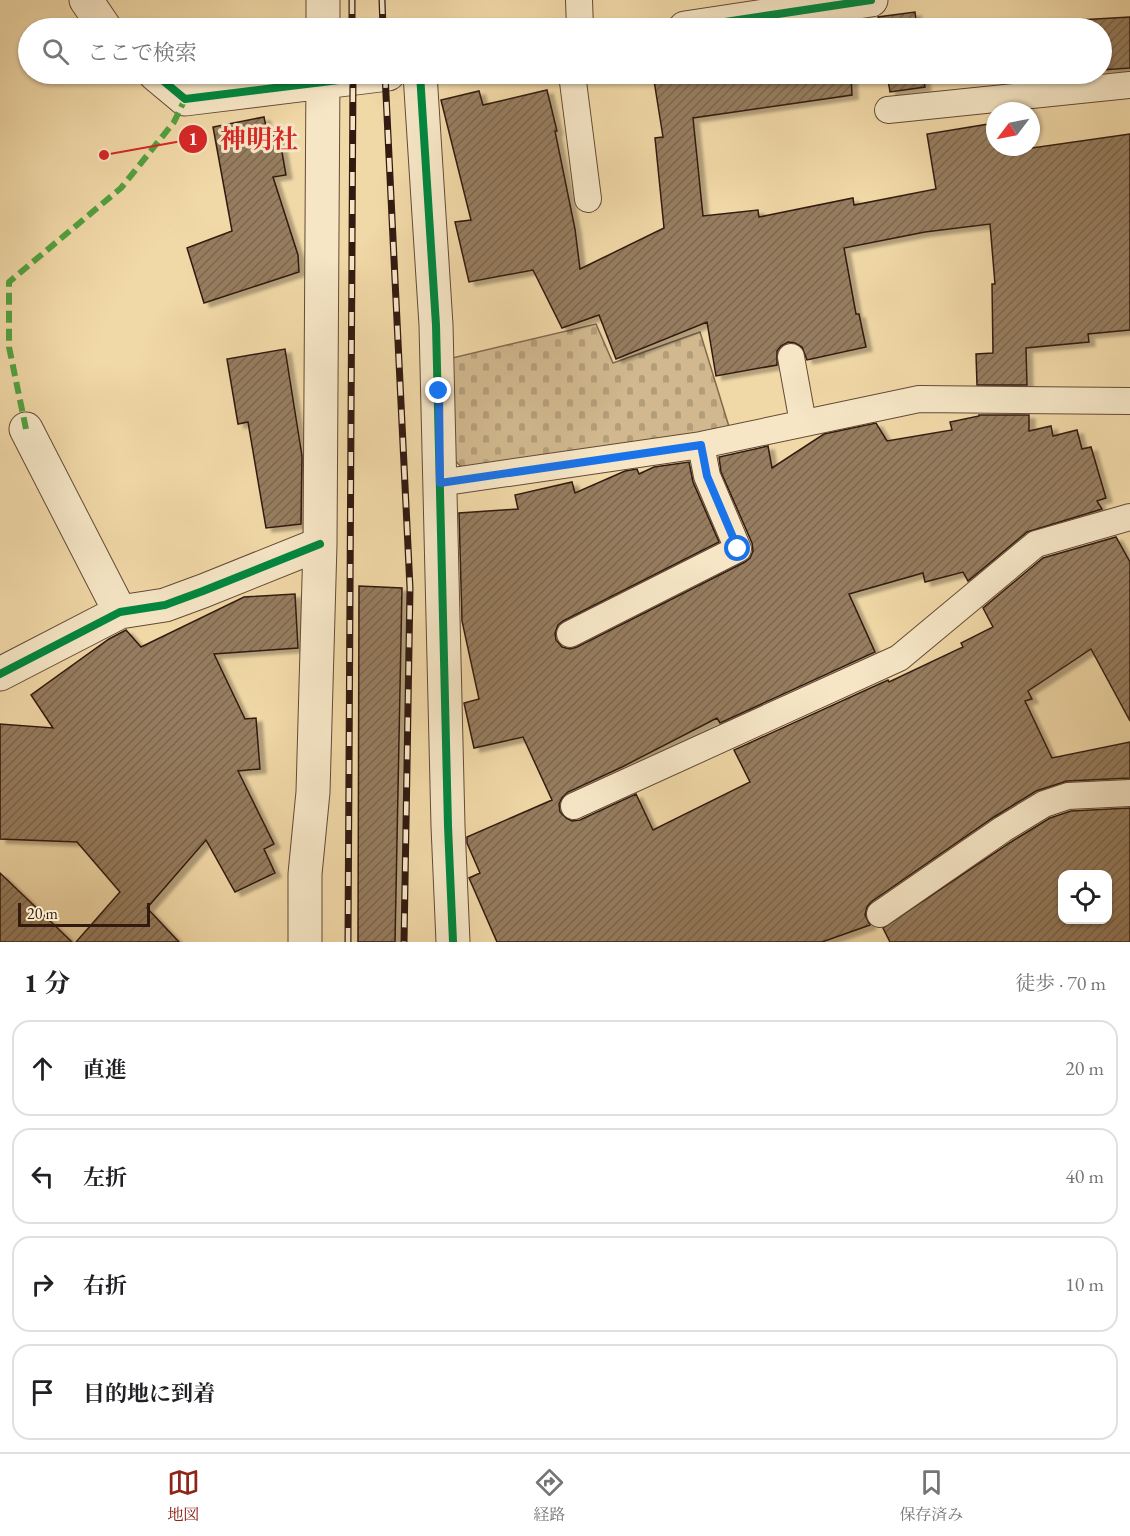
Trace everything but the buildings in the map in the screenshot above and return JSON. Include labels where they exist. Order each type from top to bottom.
[{"type":"street","points":[[86,0],[98,18]]},
{"type":"street","points":[[323,0],[323,18]]},
{"type":"street","points":[[751,18],[871,0]]},
{"type":"street","points":[[167,84],[185,99],[284,84]]},
{"type":"street","points":[[305,942],[305,874],[313,792],[320,544],[323,84]]},
{"type":"street","points":[[421,84],[436,325],[448,826],[453,942]]},
{"type":"street","points":[[26,429],[120,612]]},
{"type":"street","points":[[0,674],[120,612],[165,605],[320,544]]},
{"type":"lane","points":[[579,0],[580,18]]},
{"type":"lane","points":[[573,84],[588,200]]},
{"type":"lane","points":[[888,110],[1130,85]]},
{"type":"lane","points":[[791,357],[803,423]]},
{"type":"lane","points":[[440,483],[701,445],[919,399],[1130,401]]},
{"type":"lane","points":[[570,633],[738,549],[707,476],[701,445]]},
{"type":"lane","points":[[574,806],[899,658],[1036,544],[1130,517]]},
{"type":"lane","points":[[880,914],[1003,829],[1044,804],[1068,796],[1130,793]]},
{"type":"green space","points":[[596,324],[613,363],[700,332],[730,430],[464,470],[451,456],[452,358]]},
{"type":"railway","points":[[352,0],[352,18]]},
{"type":"railway","points":[[382,0],[383,18]]},
{"type":"railway","points":[[348,942],[353,84]]},
{"type":"railway","points":[[385,84],[410,588],[404,942]]},
{"type":"marked path","points":[[26,429],[9,347],[9,282],[121,188],[174,122],[185,99]]},
{"type":"cycle path","points":[[751,18],[871,0]]},
{"type":"cycle path","points":[[167,84],[185,99],[307,84]]},
{"type":"cycle path","points":[[421,84],[436,325],[448,826],[453,942]]},
{"type":"cycle path","points":[[0,674],[120,612],[165,605],[320,544]]},
{"type":"place","name":"神明社","points":[[104,155]]},
{"type":"route","points":[[439,391],[440,483],[701,445],[707,476],[738,549]]}]
